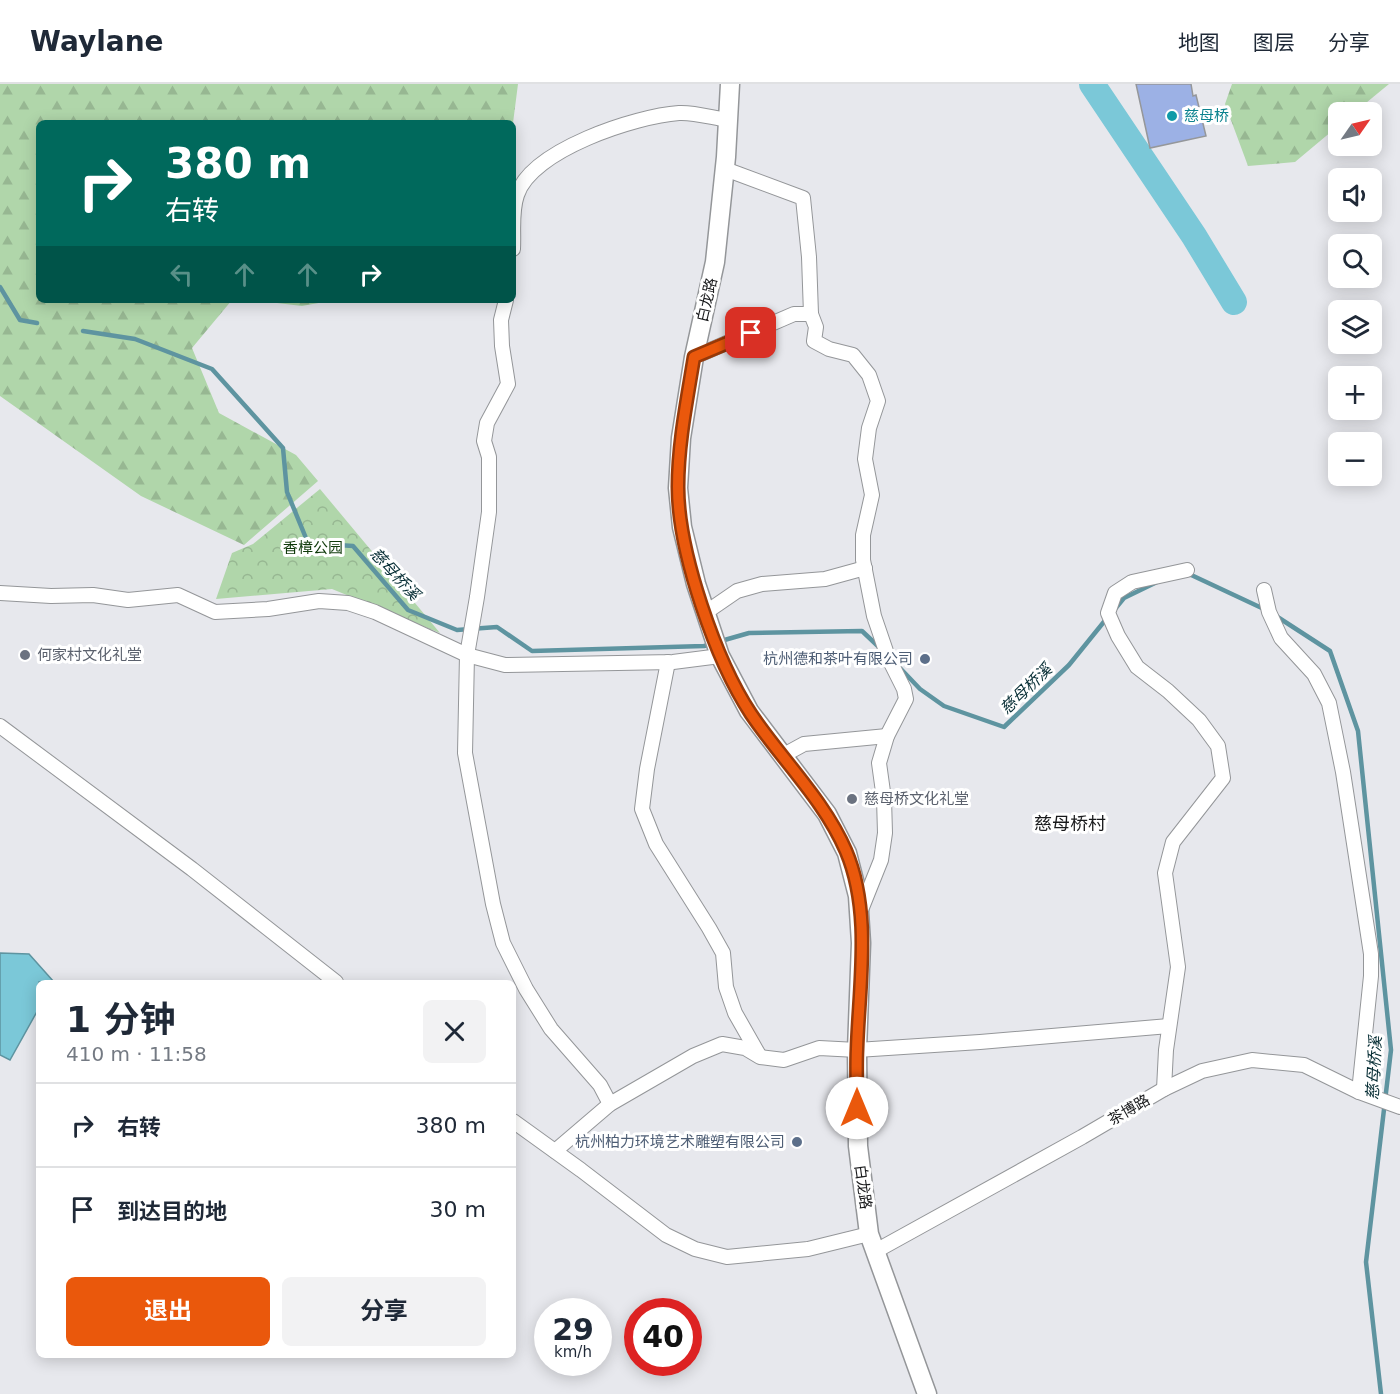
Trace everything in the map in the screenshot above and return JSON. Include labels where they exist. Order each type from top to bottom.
[{"type":"street","name":"白龙路","points":[[730,84],[716,262],[694,357],[681,438],[678,488],[682,526],[705,613],[720,656],[750,711],[827,814],[847,853],[860,912],[857,1050],[858,1146],[872,1243],[927,1394]]},
{"type":"street","points":[[516,198],[531,173],[555,154],[598,134],[645,117],[681,113],[728,120]]},
{"type":"street","points":[[725,169],[803,198],[809,257],[811,314],[816,327],[814,341],[829,349],[853,355],[869,375],[878,401],[869,428],[865,459],[872,495],[863,535],[864,568],[874,616],[906,699],[887,736],[879,763],[885,823],[881,860],[860,912]]},
{"type":"street","points":[[505,303],[501,320],[507,384],[487,423],[484,441],[489,458],[489,512],[466,656],[465,753],[493,904],[503,943],[525,989],[551,1029],[600,1085],[610,1104]]},
{"type":"street","points":[[694,357],[794,314],[811,314]]},
{"type":"street","points":[[705,613],[737,591],[762,584],[825,579],[864,568]]},
{"type":"street","points":[[1164,1089],[1166,1050],[1178,967],[1165,873],[1173,842],[1223,778],[1218,746],[1199,720],[1168,691],[1137,668],[1118,636],[1108,613],[1115,594],[1132,582],[1187,570]]},
{"type":"street","points":[[1264,590],[1269,612],[1281,638],[1314,674],[1329,703],[1344,772],[1371,954],[1371,976],[1359,1092]]},
{"type":"street","points":[[0,593],[51,596],[93,595],[128,600],[178,595],[215,612],[268,609],[319,601],[348,603],[375,612],[466,656],[505,665],[668,662],[720,656]]},
{"type":"street","points":[[668,662],[647,770],[642,809],[656,844],[710,928],[723,953],[726,987],[735,1013],[760,1057]]},
{"type":"street","points":[[0,726],[192,869],[333,980]]},
{"type":"street","points":[[782,756],[804,744],[887,736]]},
{"type":"street","points":[[555,1151],[610,1104],[693,1056],[722,1044],[745,1048],[760,1057],[784,1060],[819,1048],[857,1050],[1169,1026]]},
{"type":"street","name":"茶博路","points":[[516,1123],[666,1235],[695,1249],[727,1257],[872,1243],[1082,1137],[1164,1089],[1202,1071],[1252,1060],[1304,1065],[1359,1092],[1397,1106]]},
{"type":"green space","points":[[0,84],[518,84],[513,120],[36,120],[36,303],[230,303],[192,348],[219,413],[296,455],[318,481],[244,545],[141,496],[0,396]]},
{"type":"green space","points":[[1232,84],[1389,84],[1367,102],[1328,102],[1328,134],[1295,162],[1248,166],[1225,104]]},
{"type":"green space","points":[[276,303],[318,303],[302,306]]},
{"type":"green space","name":"香樟公园","points":[[320,489],[440,633],[332,589],[216,599],[232,553],[253,544]]},
{"type":"water","points":[[0,953],[29,954],[52,980],[36,980],[36,1013],[10,1060],[0,1055]]},
{"type":"building","name":"慈母桥","points":[[1136,84],[1191,84],[1206,136],[1150,148]]},
{"type":"waterway","points":[[1092,84],[1194,236],[1234,302]]},
{"type":"waterway","points":[[0,287],[20,320],[37,323]]},
{"type":"waterway","name":"慈母桥溪","points":[[83,331],[135,339],[212,369],[283,448],[287,492],[308,543],[353,546],[408,610],[457,630],[497,627],[532,651],[713,644]]},
{"type":"waterway","name":"慈母桥溪","points":[[1187,573],[1266,610]]},
{"type":"waterway","name":"慈母桥溪","points":[[1115,609],[1124,598],[1157,582]]},
{"type":"waterway","name":"慈母桥溪","points":[[1276,616],[1330,651],[1358,731],[1391,1050],[1366,1262],[1381,1394]]},
{"type":"waterway","name":"慈母桥溪","points":[[899,667],[920,689],[944,706],[1004,727],[1069,665],[1107,618]]},
{"type":"waterway","name":"慈母桥溪","points":[[721,641],[749,633],[862,631],[881,649]]},
{"type":"place","name":"慈母桥","points":[[1172,116]]},
{"type":"place","name":"何家村文化礼堂","points":[[25,655]]},
{"type":"place","name":"杭州德和茶叶有限公司","points":[[925,659]]},
{"type":"place","name":"慈母桥文化礼堂","points":[[852,799]]},
{"type":"place","name":"杭州柏力环境艺术雕塑有限公司","points":[[797,1142]]},
{"type":"district","name":"慈母桥村","points":[[1070,823]]},
{"type":"route","points":[[751,333],[694,357],[681,438],[678,488],[682,526],[696,584],[720,656],[750,711],[827,814],[847,853],[858,896],[861,943],[857,1108]]}]
